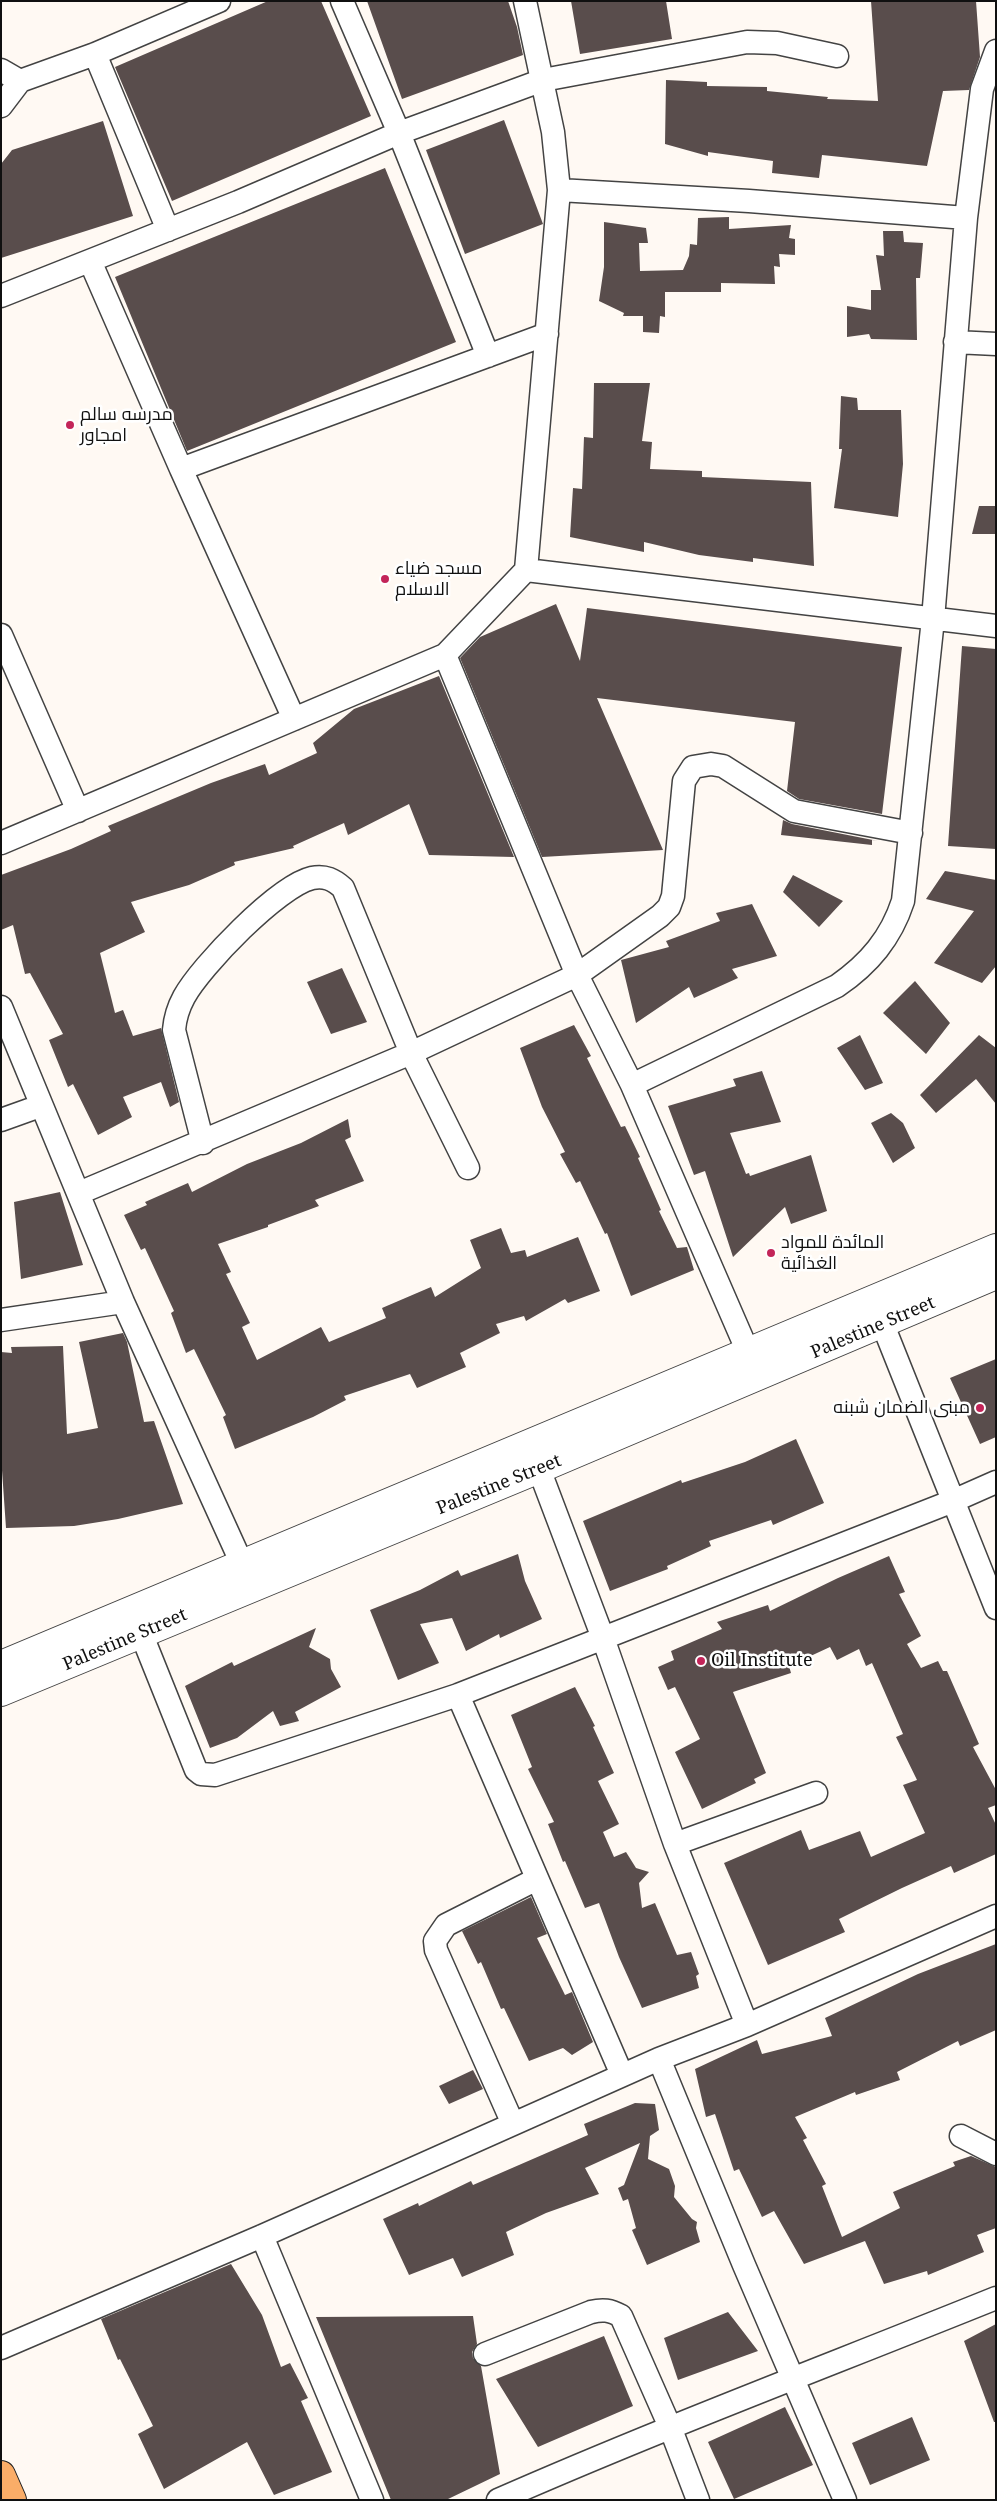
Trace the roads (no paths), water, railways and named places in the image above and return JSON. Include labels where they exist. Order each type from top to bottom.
[{"type":"main road","points":[[1,2475],[12,2500]]},
{"type":"street","points":[[1,106],[11,76],[95,54],[190,7],[219,1]]},
{"type":"street","points":[[342,1],[400,133],[488,356]]},
{"type":"street","points":[[1,843],[445,656],[526,570],[558,190],[553,132],[525,1]]},
{"type":"street","points":[[1,296],[168,230],[400,133],[543,80],[747,42],[778,42],[837,56]]},
{"type":"street","points":[[632,1085],[837,986],[855,974],[887,939],[904,901],[933,619],[966,218],[982,89],[996,51]]},
{"type":"street","points":[[95,54],[168,230]]},
{"type":"street","points":[[558,190],[749,201],[966,218]]},
{"type":"street","points":[[90,261],[181,469],[294,719]]},
{"type":"street","points":[[181,469],[547,334]]},
{"type":"street","points":[[955,342],[996,344]]},
{"type":"street","points":[[526,570],[996,626]]},
{"type":"street","points":[[1,635],[6,662],[78,811]]},
{"type":"street","points":[[445,656],[577,975],[632,1085],[748,1352]]},
{"type":"street","points":[[79,1193],[203,1143],[411,1053],[577,975],[660,916],[669,907],[674,888],[684,781],[693,768],[706,764],[723,766],[788,808],[805,815],[911,833]]},
{"type":"street","points":[[203,1143],[174,1030],[177,1011],[184,996],[209,962],[265,908],[294,885],[311,878],[322,877],[333,880],[343,888],[411,1053],[468,1168]]},
{"type":"street","points":[[1,1007],[40,1106],[79,1193],[122,1302],[242,1564]]},
{"type":"street","points":[[1,1120],[40,1106]]},
{"type":"street","name":"Palestine Street","points":[[1,1692],[883,1325],[978,1273],[996,1248]]},
{"type":"street","name":"Palestine Street","points":[[1,1665],[748,1352],[978,1273]]},
{"type":"street","points":[[1,1320],[122,1302]]},
{"type":"street","points":[[883,1325],[996,1608]]},
{"type":"street","points":[[540,1469],[603,1638],[674,1844],[747,2025]]},
{"type":"street","points":[[141,1633],[196,1770],[201,1774],[215,1775],[458,1695],[953,1501],[996,1482]]},
{"type":"street","points":[[458,1695],[622,2075]]},
{"type":"street","points":[[674,1844],[816,1793]]},
{"type":"street","points":[[513,2124],[436,1950],[435,1941],[446,1925],[537,1879]]},
{"type":"street","points":[[1,2348],[262,2236],[622,2075],[747,2025],[996,1916]]},
{"type":"street","points":[[659,2059],[845,2500]]},
{"type":"street","points":[[961,2136],[996,2154]]},
{"type":"street","points":[[262,2236],[372,2500]]},
{"type":"street","points":[[498,2500],[670,2427],[793,2380],[996,2298]]},
{"type":"street","points":[[485,2354],[601,2309],[611,2311],[620,2316],[670,2427],[698,2500]]},
{"type":"place","name":"مدرسه سالم امجاور","points":[[70,425]]},
{"type":"place","name":"مسجد ضياء الاسلام","points":[[385,579]]},
{"type":"place","name":"المائدة للمواد الغذائية","points":[[771,1253]]},
{"type":"place","name":"مبنى الضمان شبنه","points":[[980,1408]]},
{"type":"place","name":"Oil Institute","points":[[701,1661]]}]
